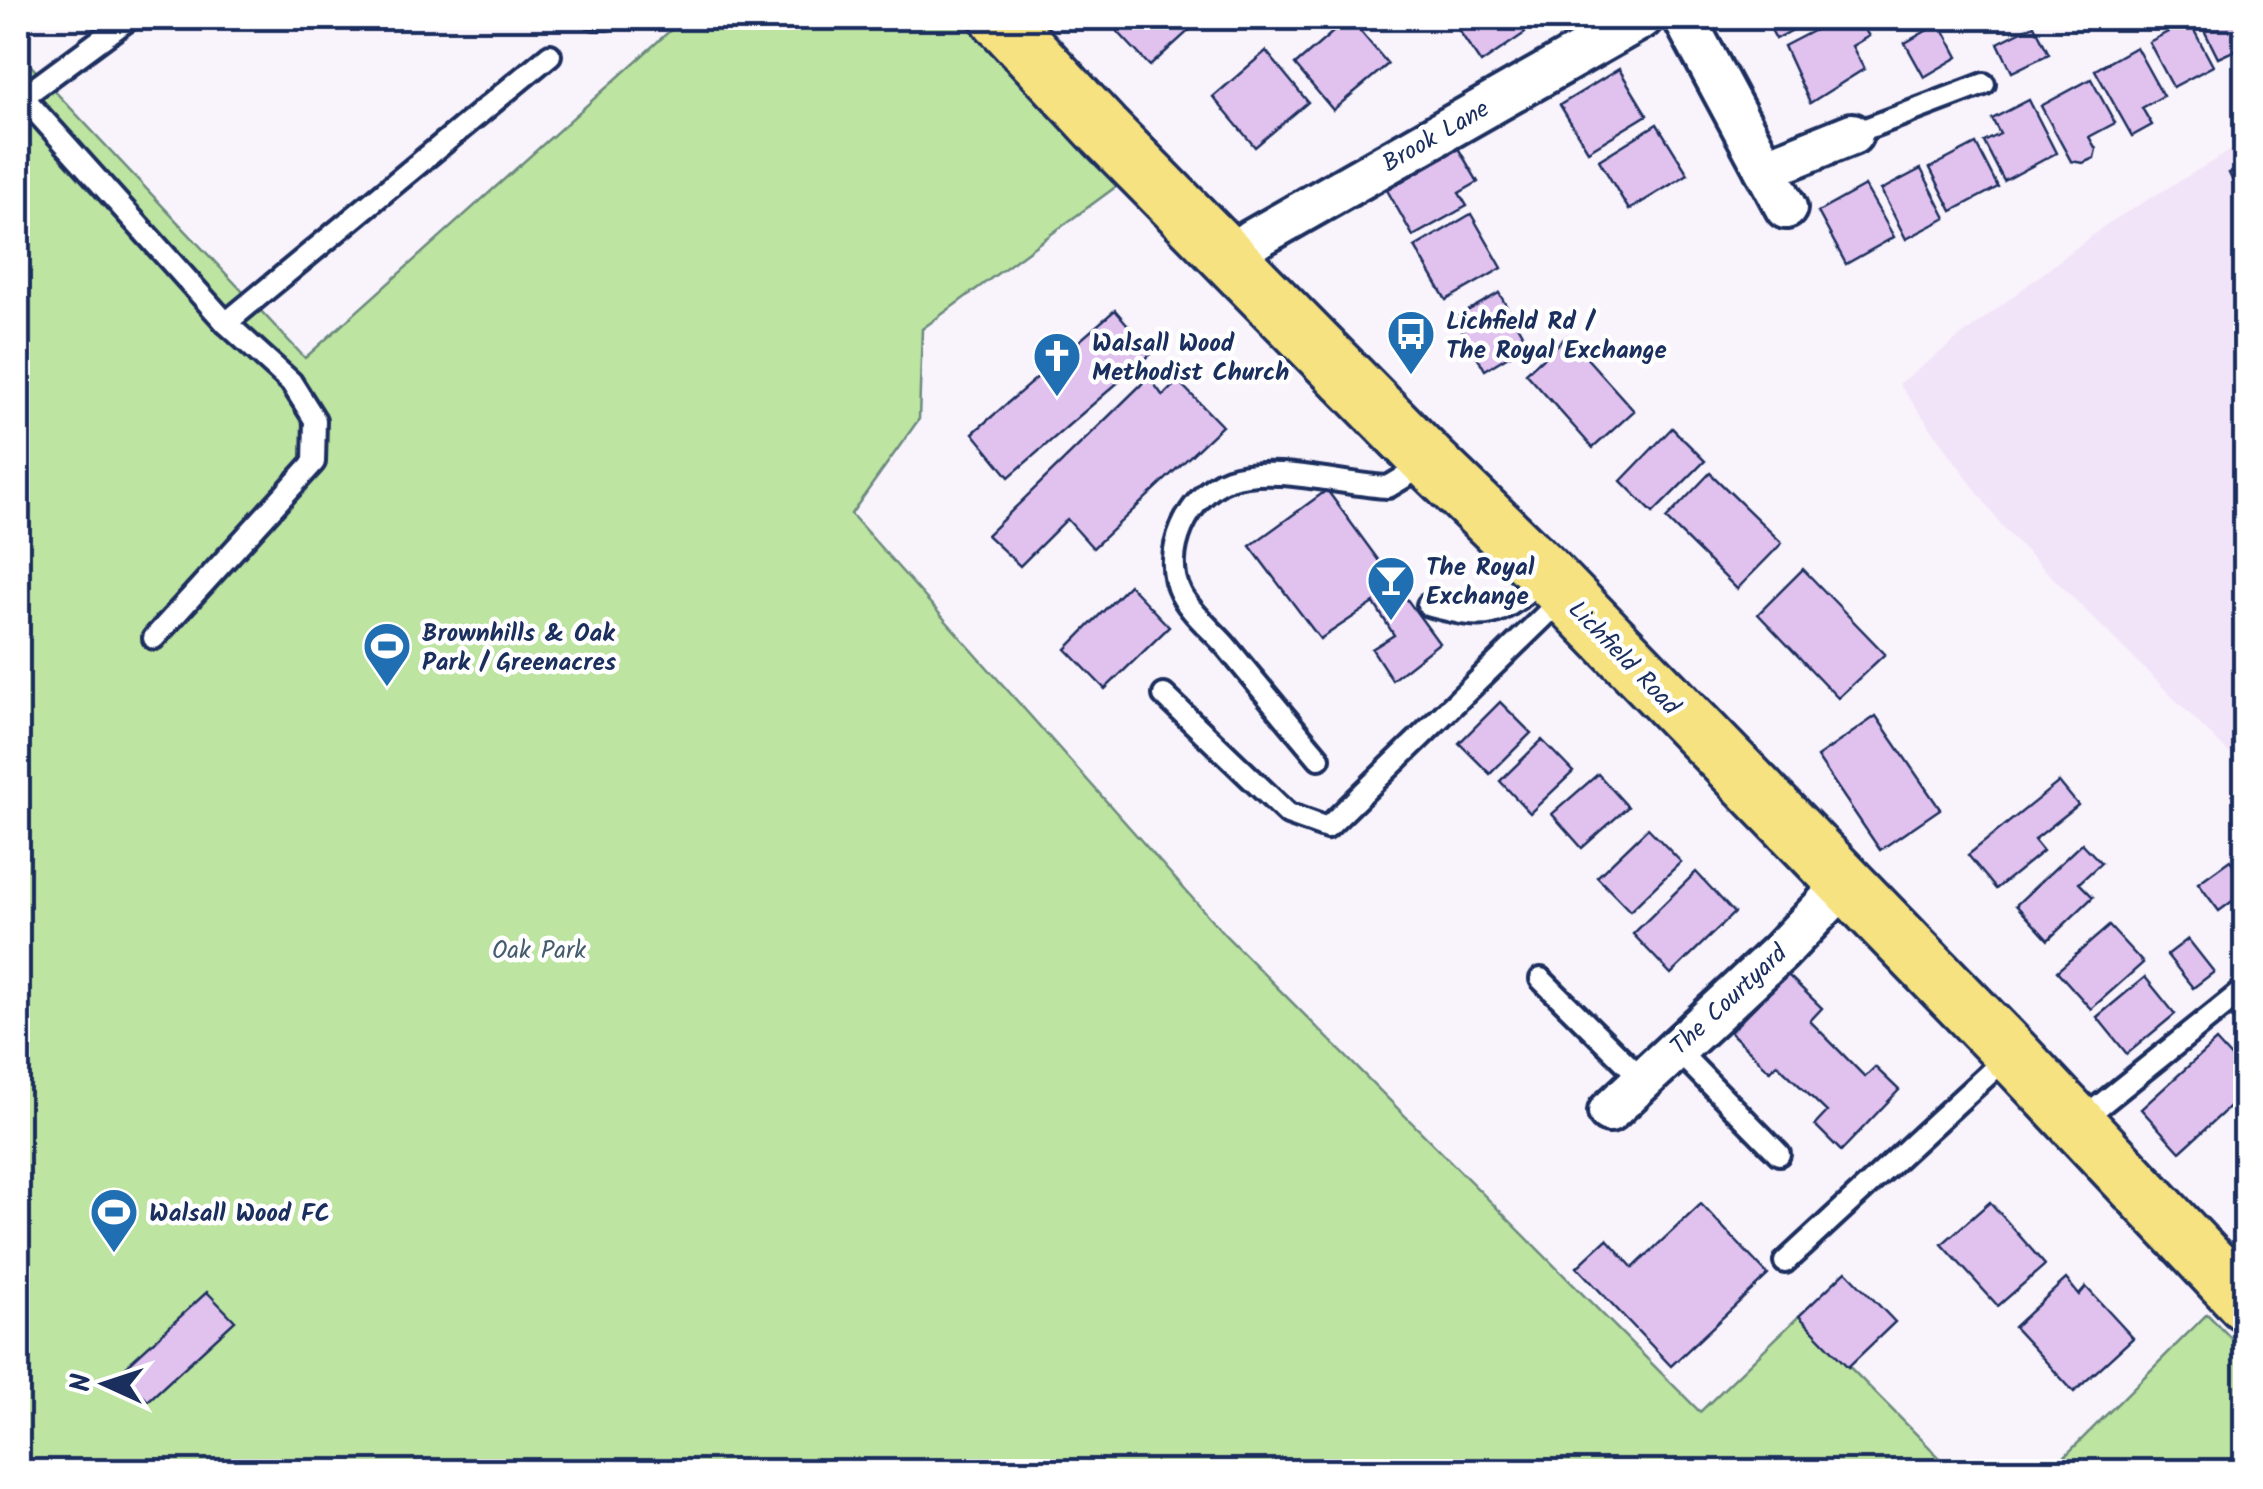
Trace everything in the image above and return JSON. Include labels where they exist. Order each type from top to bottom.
[{"type":"highway","name":"Lichfield Road","points":[[1000,18],[1118,145],[1556,586],[2011,1053],[2246,1302]]},
{"type":"street","points":[[1684,18],[1786,208]]},
{"type":"street","name":"Brook Lane","points":[[1228,254],[1635,19]]},
{"type":"street","points":[[1764,168],[1852,134]]},
{"type":"street","name":"The Courtyard","points":[[1609,1112],[1780,952],[1845,884]]},
{"type":"lane","points":[[130,18],[23,98],[226,323],[291,382],[315,420],[314,462],[154,638]]},
{"type":"lane","points":[[595,18],[606,18]]},
{"type":"lane","points":[[226,323],[550,55]]},
{"type":"lane","points":[[1852,134],[1984,84]]},
{"type":"lane","points":[[1319,758],[1180,593],[1172,553],[1187,516],[1204,496],[1228,480],[1254,475],[1340,479],[1388,487],[1430,462]]},
{"type":"lane","points":[[1428,605],[1462,614],[1487,615],[1556,586]]},
{"type":"lane","points":[[1164,695],[1288,814],[1327,828],[1556,586]]},
{"type":"lane","points":[[1540,979],[1643,1080]]},
{"type":"lane","points":[[2076,1124],[2246,988]]},
{"type":"lane","points":[[1676,1049],[1779,1154]]},
{"type":"lane","points":[[1785,1262],[2011,1053]]},
{"type":"shaded area","points":[[2245,142],[2245,769],[2004,529],[1899,384],[2107,224]]},
{"type":"green space","name":"Oak Park","points":[[684,18],[959,18],[1125,180],[922,329],[919,419],[851,514],[1226,936],[1700,1412],[1799,1316],[1953,1471],[18,1471],[18,52],[305,358]]},
{"type":"green space","points":[[2207,1314],[2245,1352],[2245,1471],[2050,1471]]},
{"type":"building","points":[[1105,18],[1186,18],[1194,26],[1150,66]]},
{"type":"building","points":[[1349,18],[1388,64],[1333,110],[1295,65]]},
{"type":"building","points":[[1462,18],[1515,18],[1525,33],[1481,63],[1454,23]]},
{"type":"building","points":[[1765,18],[1815,18],[1776,39]]},
{"type":"building","points":[[1838,18],[1857,18],[1869,36],[1852,46],[1864,69],[1810,103],[1784,46]]},
{"type":"building","points":[[2198,18],[2246,18],[2246,49],[2244,46],[2218,58]]},
{"type":"building","points":[[2189,21],[2213,66],[2173,87],[2149,42]]},
{"type":"building","points":[[1940,23],[1958,57],[1924,77],[1905,43]]},
{"type":"building","points":[[2034,25],[2049,54],[2012,72],[1998,43]]},
{"type":"building","points":[[2136,47],[2163,96],[2142,108],[2152,125],[2132,136],[2095,70]]},
{"type":"building","points":[[1266,51],[1308,102],[1255,147],[1213,97]]},
{"type":"building","points":[[1619,69],[1647,115],[1588,151],[1560,105]]},
{"type":"building","points":[[2091,79],[2115,123],[2089,137],[2096,149],[2094,158],[2083,163],[2071,161],[2041,106]]},
{"type":"building","points":[[2029,100],[2056,153],[2004,181],[1984,142],[2000,134],[1992,119]]},
{"type":"building","points":[[1657,124],[1688,174],[1629,210],[1599,160]]},
{"type":"building","points":[[1976,144],[1998,187],[1952,211],[1930,168]]},
{"type":"building","points":[[1458,148],[1478,182],[1459,193],[1467,206],[1413,236],[1387,190]]},
{"type":"building","points":[[2246,165],[2246,209],[2229,173]]},
{"type":"building","points":[[1921,169],[1946,218],[1906,239],[1881,190]]},
{"type":"building","points":[[1865,186],[1894,237],[1846,264],[1818,212]]},
{"type":"building","points":[[1471,214],[1502,268],[1446,300],[1415,247]]},
{"type":"building","points":[[1499,293],[1528,344],[1485,370],[1455,318]]},
{"type":"building","name":"Walsall Wood Methodist Church","points":[[1115,310],[1152,353],[1009,477],[973,433]]},
{"type":"building","points":[[1567,336],[1634,411],[1593,448],[1526,373]]},
{"type":"building","points":[[1149,377],[1163,396],[1178,381],[1222,426],[1093,548],[1067,519],[1020,566],[987,535]]},
{"type":"building","points":[[1672,428],[1705,461],[1653,513],[1621,481]]},
{"type":"building","points":[[1710,473],[1782,543],[1737,589],[1666,519]]},
{"type":"building","points":[[1327,490],[1439,643],[1392,680],[1372,649],[1394,635],[1374,603],[1320,639],[1250,546]]},
{"type":"building","points":[[1803,569],[1885,654],[1838,698],[1758,614]]},
{"type":"building","points":[[1129,585],[1169,627],[1105,689],[1066,649]]},
{"type":"building","points":[[1500,702],[1531,733],[1490,774],[1459,743]]},
{"type":"building","points":[[1876,716],[1940,809],[1880,850],[1817,757]]},
{"type":"building","points":[[1542,740],[1573,772],[1530,813],[1500,781]]},
{"type":"building","points":[[1598,774],[1628,807],[1582,848],[1552,814]]},
{"type":"building","points":[[2059,782],[2078,805],[2034,840],[2043,851],[1996,889],[1968,855]]},
{"type":"building","points":[[1648,828],[1681,862],[1630,911],[1597,877]]},
{"type":"building","points":[[2082,843],[2101,863],[2079,883],[2093,897],[2048,940],[2016,905]]},
{"type":"building","points":[[2230,860],[2246,881],[2246,891],[2219,911],[2198,883]]},
{"type":"building","points":[[1696,872],[1734,913],[1671,974],[1633,934]]},
{"type":"building","points":[[2109,926],[2143,963],[2091,1009],[2057,971]]},
{"type":"building","points":[[2188,939],[2214,972],[2193,988],[2167,955]]},
{"type":"building","points":[[1787,974],[1822,1008],[1810,1021],[1865,1077],[1875,1067],[1899,1090],[1841,1151],[1815,1125],[1827,1112],[1777,1064],[1770,1071],[1730,1032]]},
{"type":"building","points":[[2145,977],[2175,1014],[2127,1054],[2097,1017]]},
{"type":"building","points":[[2216,1041],[2246,1074],[2246,1092],[2180,1152],[2141,1109]]},
{"type":"building","points":[[1990,1202],[2045,1265],[1998,1306],[1942,1244]]},
{"type":"building","points":[[1701,1204],[1768,1275],[1671,1366],[1577,1267],[1607,1239],[1633,1268]]},
{"type":"building","points":[[1846,1271],[1895,1322],[1848,1367],[1799,1316]]},
{"type":"building","points":[[2066,1279],[2079,1295],[2086,1287],[2133,1338],[2074,1392],[2014,1327]]},
{"type":"building","points":[[207,1292],[235,1321],[148,1401],[120,1372]]},
{"type":"place","name":"Lichfield Rd / The Royal Exchange","points":[[1411,376]]},
{"type":"place","name":"Walsall Wood Methodist Church","points":[[1057,398]]},
{"type":"place","name":"The Royal Exchange","points":[[1391,622]]},
{"type":"place","name":"Brownhills & Oak Park / Greenacres","points":[[387,688]]},
{"type":"place","name":"Walsall Wood FC","points":[[114,1254]]}]
